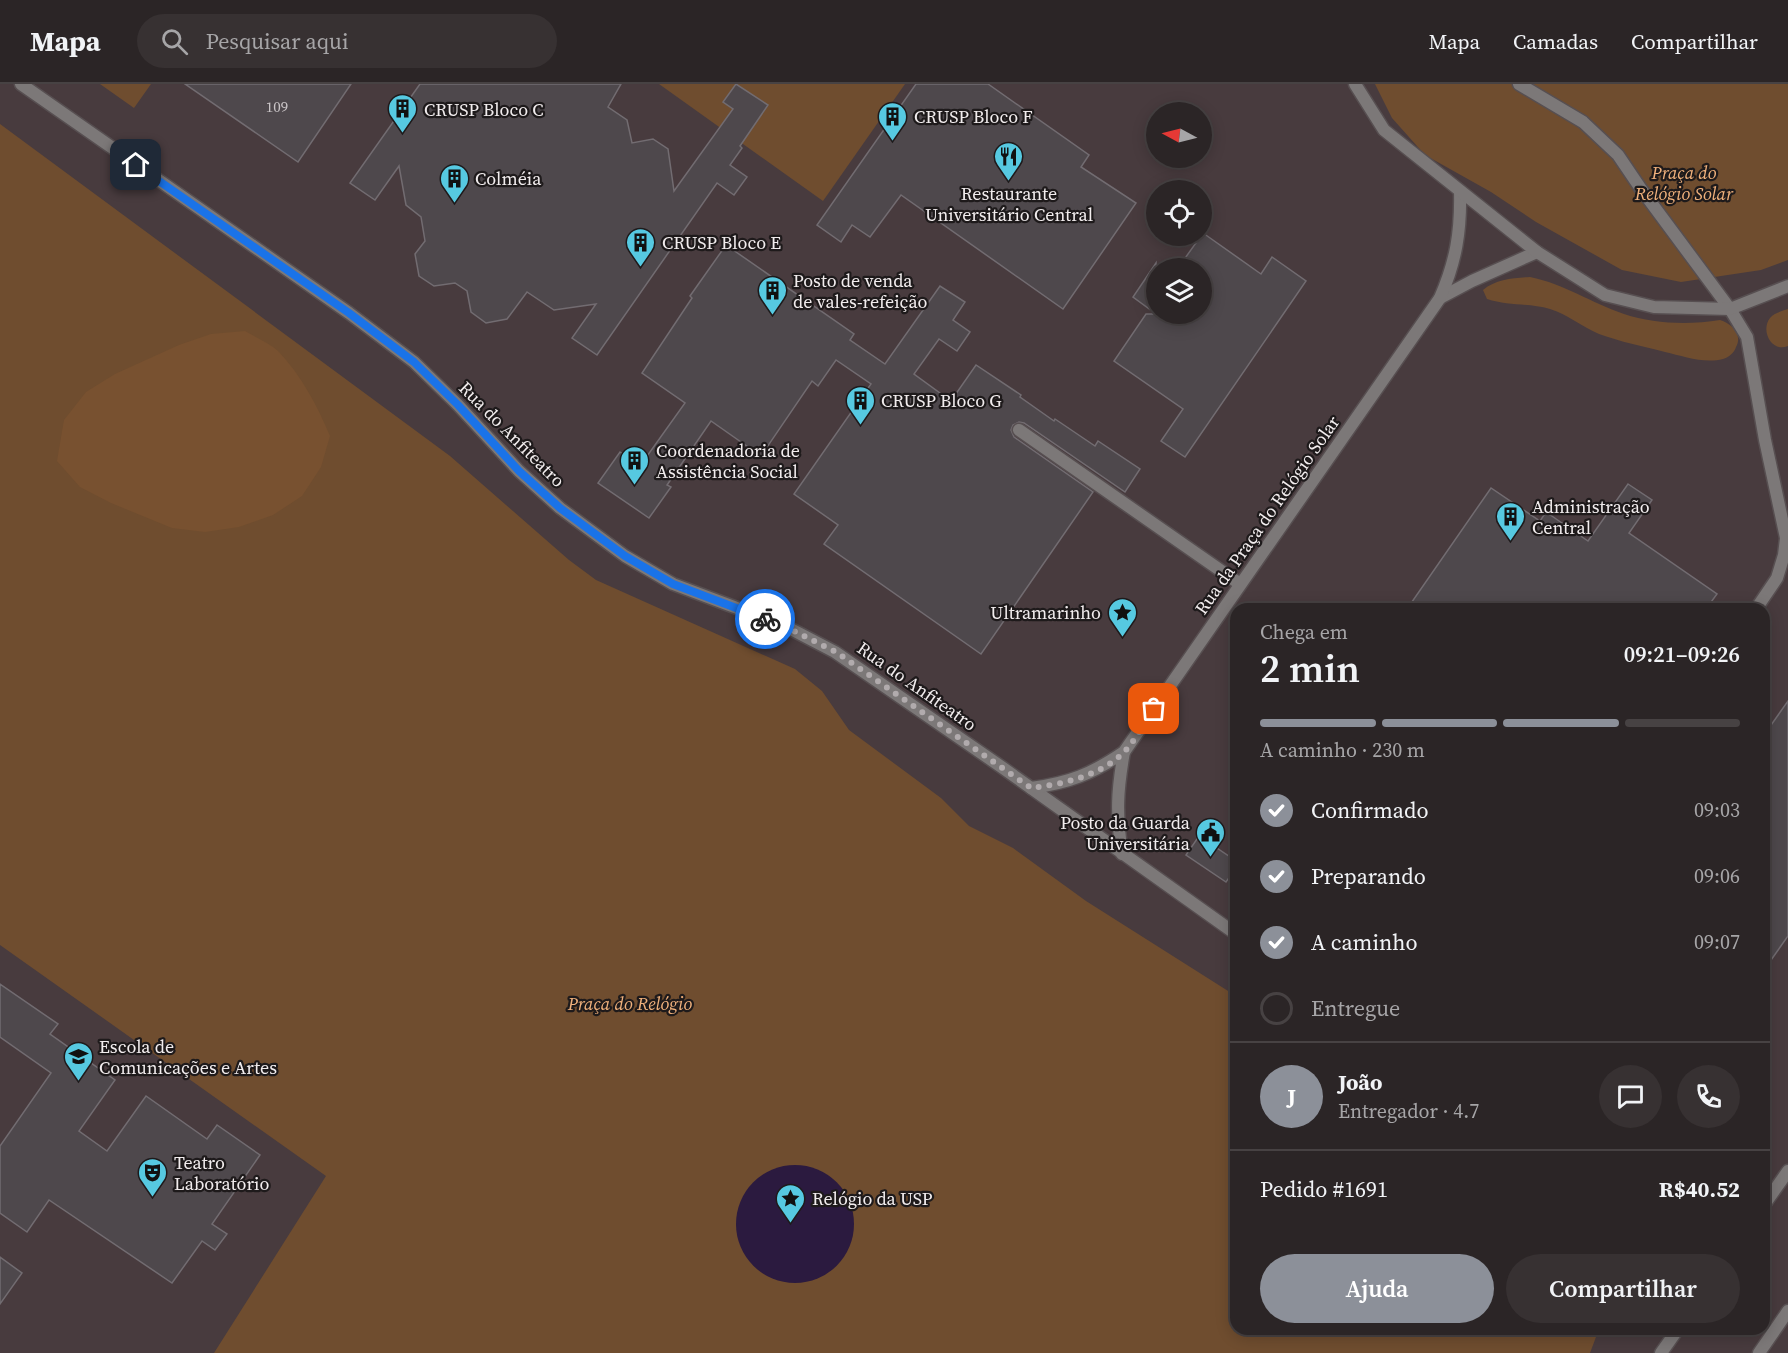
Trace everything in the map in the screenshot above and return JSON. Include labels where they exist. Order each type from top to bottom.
[{"type":"street","name":"Rua do Anfiteatro","points":[[21,84],[349,313],[414,362],[458,405],[519,471],[560,508],[625,556],[673,584],[784,626],[836,652],[1230,930]]},
{"type":"street","points":[[1355,84],[1384,130],[1537,252],[1605,295],[1654,307],[1730,309],[1788,286]]},
{"type":"street","points":[[1519,84],[1583,122],[1618,155],[1730,309],[1747,337],[1765,440],[1786,538],[1785,555],[1777,578],[1760,603]]},
{"type":"street","name":"Rua da Praça do Relógio Solar","points":[[1031,788],[1055,785],[1079,778],[1102,767],[1124,752],[1440,298],[1458,246],[1461,219],[1460,191]]},
{"type":"street","name":"Rua da Praça do Relógio Solar","points":[[1440,298],[1537,252]]},
{"type":"street","points":[[1019,430],[1240,584]]},
{"type":"street","name":"Rua da Praça do Relógio Solar","points":[[1122,854],[1117,820],[1118,787],[1124,752]]},
{"type":"street","points":[[1770,1196],[1788,1171]]},
{"type":"street","points":[[1759,1353],[1788,1311]]},
{"type":"street","points":[[1661,1353],[1674,1335]]},
{"type":"shaded area","points":[[0,84],[1788,84],[1788,1353],[0,1353]]},
{"type":"shaded area","points":[[245,331],[274,348],[286,360],[308,391],[330,436],[321,467],[302,496],[273,515],[239,527],[205,532],[172,528],[111,503],[80,487],[57,461],[64,420],[86,392],[115,374],[179,345],[211,334]]},
{"type":"shaded area","points":[[795,1165],[818,1169],[837,1182],[850,1201],[854,1224],[850,1247],[837,1266],[818,1279],[795,1283],[772,1279],[753,1266],[740,1247],[736,1224],[740,1201],[753,1182],[772,1169]]},
{"type":"green space","points":[[100,84],[151,84],[134,108]]},
{"type":"green space","points":[[659,84],[905,84],[823,201]]},
{"type":"green space","name":"Praça do Relógio Solar","points":[[1375,84],[1788,84],[1788,260],[1761,270],[1681,282],[1622,270],[1536,222],[1491,192],[1425,155],[1392,118]]},
{"type":"green space","name":"Praça do Relógio","points":[[0,124],[450,456],[569,560],[596,580],[795,669],[822,691],[849,730],[941,798],[969,826],[1013,848],[1086,901],[1230,992],[1230,1335],[1597,1335],[1590,1353],[214,1353],[326,1176],[0,945]]},
{"type":"green space","points":[[1530,277],[1555,284],[1612,310],[1647,320],[1696,323],[1720,320],[1735,330],[1738,342],[1733,353],[1723,359],[1708,361],[1694,359],[1599,334],[1550,309],[1487,299],[1483,290],[1499,281]]},
{"type":"green space","points":[[1788,309],[1788,346],[1777,346],[1769,339],[1767,323],[1778,312]]},
{"type":"building","points":[[185,84],[351,84],[298,162]]},
{"type":"building","name":"Colméia","points":[[420,84],[621,84],[608,107],[627,120],[632,143],[653,139],[668,149],[674,191],[733,109],[723,102],[736,84],[768,105],[730,165],[747,177],[734,195],[717,183],[597,355],[572,338],[596,304],[554,310],[527,292],[507,319],[486,323],[471,312],[467,291],[455,283],[434,286],[419,276],[415,254],[425,241],[421,217],[406,205],[399,166],[375,200],[350,183]]},
{"type":"building","name":"Restaurante Universitário Central","points":[[916,84],[988,84],[1089,155],[1081,167],[1136,203],[1063,309],[901,195],[870,237],[852,225],[841,242],[817,225]]},
{"type":"building","points":[[1212,239],[1261,274],[1272,257],[1306,281],[1185,457],[1161,441],[1183,409],[1114,361],[1146,314],[1146,324],[1212,324],[1212,258],[1185,258],[1194,246],[1212,246]]},
{"type":"building","points":[[726,245],[854,334],[850,340],[885,364],[940,286],[965,302],[953,320],[970,332],[957,351],[939,339],[914,374],[951,401],[976,365],[1021,395],[1020,397],[1054,421],[1055,419],[1095,446],[1098,441],[1140,469],[1125,492],[1024,423],[1019,422],[1013,425],[1011,430],[1014,437],[1093,492],[981,654],[824,544],[838,525],[794,494],[871,384],[836,360],[818,386],[812,381],[761,456],[711,421],[667,485],[671,487],[649,518],[598,483],[620,452],[640,466],[685,403],[642,373],[692,298],[690,296]]},
{"type":"building","points":[[1146,278],[1146,307],[1133,297]]},
{"type":"building","points":[[1628,484],[1652,500],[1629,533],[1717,594],[1710,603],[1411,603],[1491,488],[1540,521],[1546,512],[1588,541]]},
{"type":"building","points":[[1788,701],[1788,936],[1770,962],[1770,726]]},
{"type":"building","name":"Posto da Guarda Universitária","points":[[1199,836],[1230,857],[1230,876],[1226,882],[1186,855]]},
{"type":"building","points":[[0,984],[58,1024],[50,1034],[115,1080],[79,1131],[107,1151],[146,1096],[207,1139],[217,1125],[260,1155],[212,1224],[227,1234],[215,1250],[202,1241],[172,1283],[49,1200],[27,1232],[0,1213],[0,1146],[51,1073],[0,1037]]},
{"type":"building","points":[[0,1257],[22,1273],[0,1304]]},
{"type":"way so far","points":[[765,619],[836,652],[1031,788],[1067,782],[1102,767],[1124,752],[1154,709]]},
{"type":"place","name":"CRUSP Bloco C","points":[[403,134]]},
{"type":"place","name":"CRUSP Bloco F","points":[[893,142]]},
{"type":"place","name":"Restaurante Universitário Central","points":[[1009,182]]},
{"type":"place","name":"Colméia","points":[[454,204]]},
{"type":"place","name":"CRUSP Bloco E","points":[[641,268]]},
{"type":"place","name":"Posto de venda de vales-refeição","points":[[772,316]]},
{"type":"place","name":"CRUSP Bloco G","points":[[860,426]]},
{"type":"place","name":"Coordenadoria de Assistência Social","points":[[635,486]]},
{"type":"place","name":"Administração Central","points":[[1511,542]]},
{"type":"place","name":"Ultramarinho","points":[[1122,638]]},
{"type":"place","name":"Posto da Guarda Universitária","points":[[1211,858]]},
{"type":"place","name":"Escola de Comunicações e Artes","points":[[78,1082]]},
{"type":"place","name":"Teatro Laboratório","points":[[153,1198]]},
{"type":"place","name":"Relógio da USP","points":[[791,1224]]},
{"type":"route","points":[[136,165],[349,313],[414,362],[458,405],[519,471],[560,508],[625,556],[673,584],[765,619]]}]
